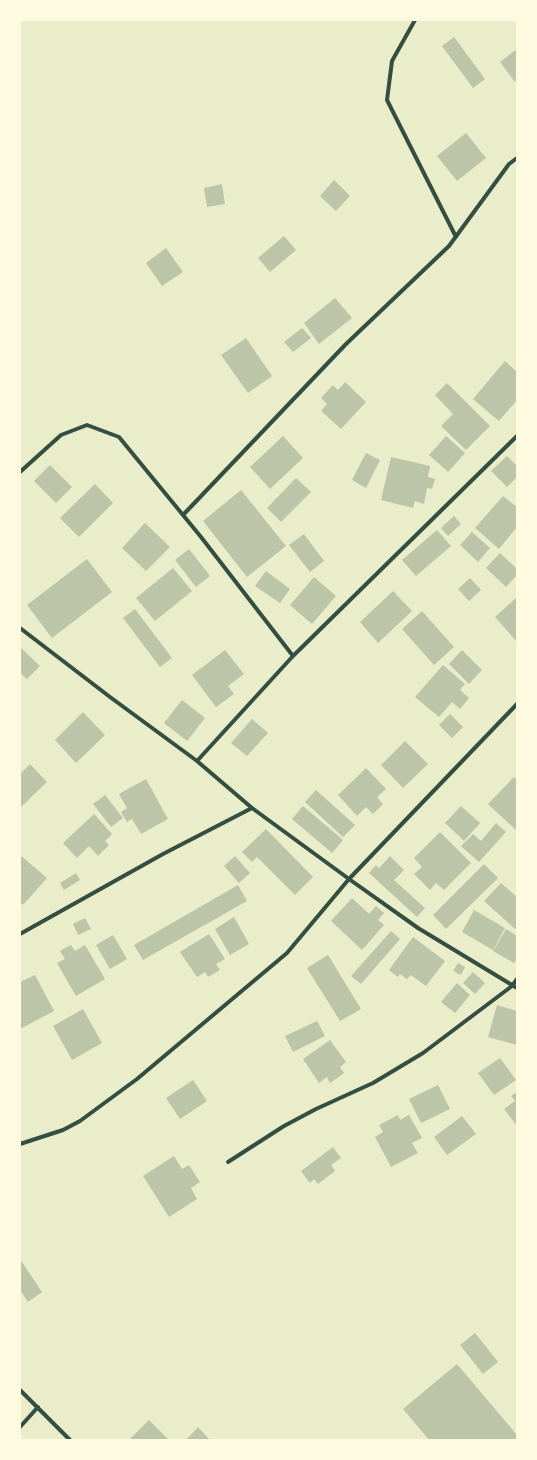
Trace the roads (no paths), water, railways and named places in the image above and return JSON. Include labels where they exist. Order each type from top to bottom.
[{"type":"street","points":[[415,20],[392,61],[387,100],[456,237]]},
{"type":"street","points":[[183,515],[346,344],[449,246],[508,164],[517,158]]},
{"type":"street","points":[[20,472],[61,435],[87,425],[119,437],[183,515],[293,656]]},
{"type":"street","points":[[197,761],[293,656],[517,436]]},
{"type":"street","points":[[20,628],[197,761],[252,808],[349,879],[418,928],[517,988]]},
{"type":"street","points":[[20,1144],[63,1130],[80,1121],[137,1079],[287,953],[349,879],[517,704]]},
{"type":"street","points":[[20,934],[163,854],[252,808]]},
{"type":"street","points":[[228,1162],[284,1126],[316,1109],[373,1084],[423,1053],[512,986],[517,979]]},
{"type":"street","points":[[20,1390],[70,1440]]},
{"type":"street","points":[[20,1426],[38,1407]]}]
